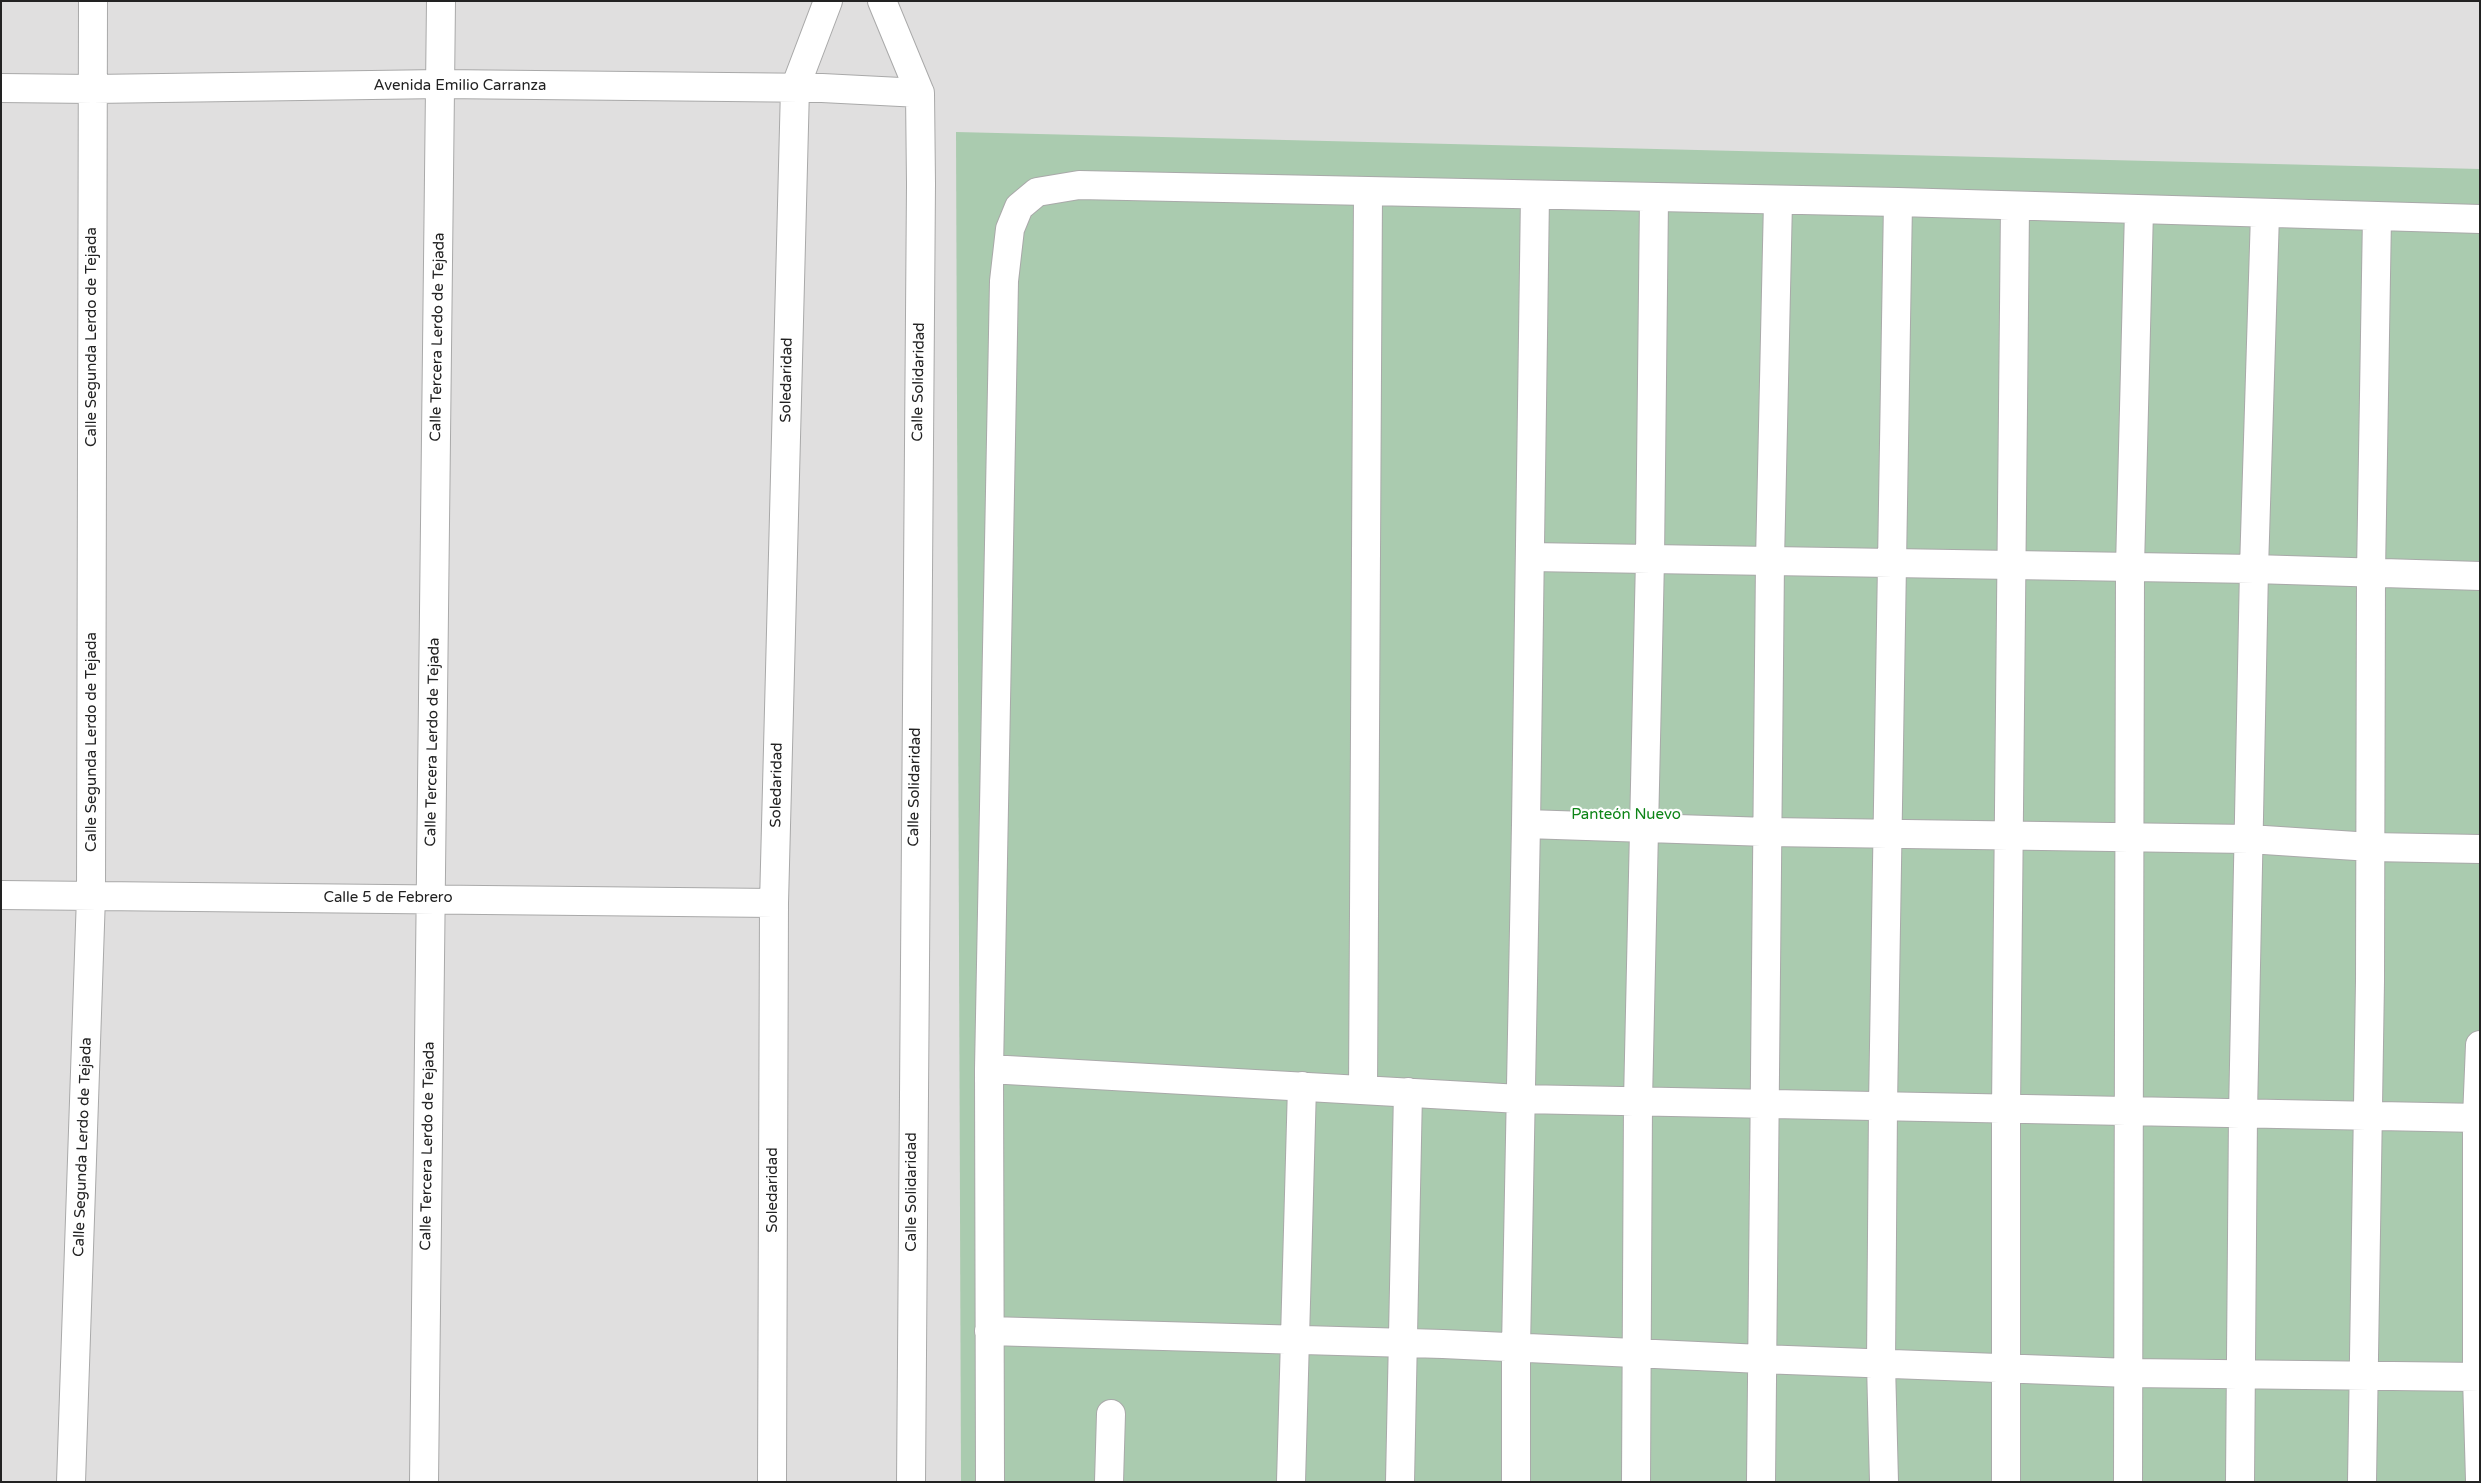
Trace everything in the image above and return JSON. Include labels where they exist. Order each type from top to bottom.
[{"type":"street","name":"Calle Segunda Lerdo de Tejada","points":[[71,1482],[91,896],[94,1]]},
{"type":"street","name":"Calle Tercera Lerdo de Tejada","points":[[424,1482],[441,1]]},
{"type":"street","name":"Soledaridad","points":[[772,1482],[774,903],[795,88],[828,1]]},
{"type":"street","points":[[882,1],[920,92]]},
{"type":"street","name":"Avenida Emilio Carranza","points":[[1,88],[93,89],[441,84],[795,88],[920,92]]},
{"type":"street","name":"Calle Solidaridad","points":[[911,1482],[920,92]]},
{"type":"street","points":[[990,1482],[989,1068],[1004,281],[1010,229],[1019,207],[1037,192],[1079,184],[1368,192],[1898,202],[2015,207],[2480,219]]},
{"type":"street","points":[[1364,1090],[1368,192]]},
{"type":"street","points":[[1516,1482],[1516,1348],[1535,195]]},
{"type":"street","points":[[1636,1482],[1638,1101],[1650,560],[1654,198]]},
{"type":"street","points":[[1761,1482],[1770,561],[1778,201]]},
{"type":"street","points":[[1884,1482],[1881,1364],[1898,202]]},
{"type":"street","points":[[2006,1482],[2006,1109],[2015,207]]},
{"type":"street","points":[[2128,1482],[2130,567],[2139,210]]},
{"type":"street","points":[[2240,1482],[2243,1114],[2254,569],[2265,214]]},
{"type":"street","points":[[2362,1482],[2371,847],[2371,573],[2377,216]]},
{"type":"street","points":[[1530,557],[2254,569],[2480,576]]},
{"type":"street","points":[[1526,824],[1768,832],[2249,839],[2371,847],[2480,849]]},
{"type":"street","name":"Calle 5 de Febrero","points":[[1,895],[774,903]]},
{"type":"street","points":[[2480,1045],[2478,1118],[2480,1480]]},
{"type":"street","points":[[989,1068],[1520,1099],[2478,1118]]},
{"type":"street","points":[[1291,1482],[1302,1086]]},
{"type":"street","points":[[1400,1482],[1408,1092]]},
{"type":"street","points":[[989,1331],[1402,1343],[2129,1373],[2478,1377]]},
{"type":"street","points":[[1110,1482],[1111,1414]]},
{"type":"shaded area","points":[[1,1],[2480,1],[2480,1482],[1,1482]]},
{"type":"green space","name":"Panteón Nuevo","points":[[956,132],[2480,169],[2480,1482],[961,1482]]}]
